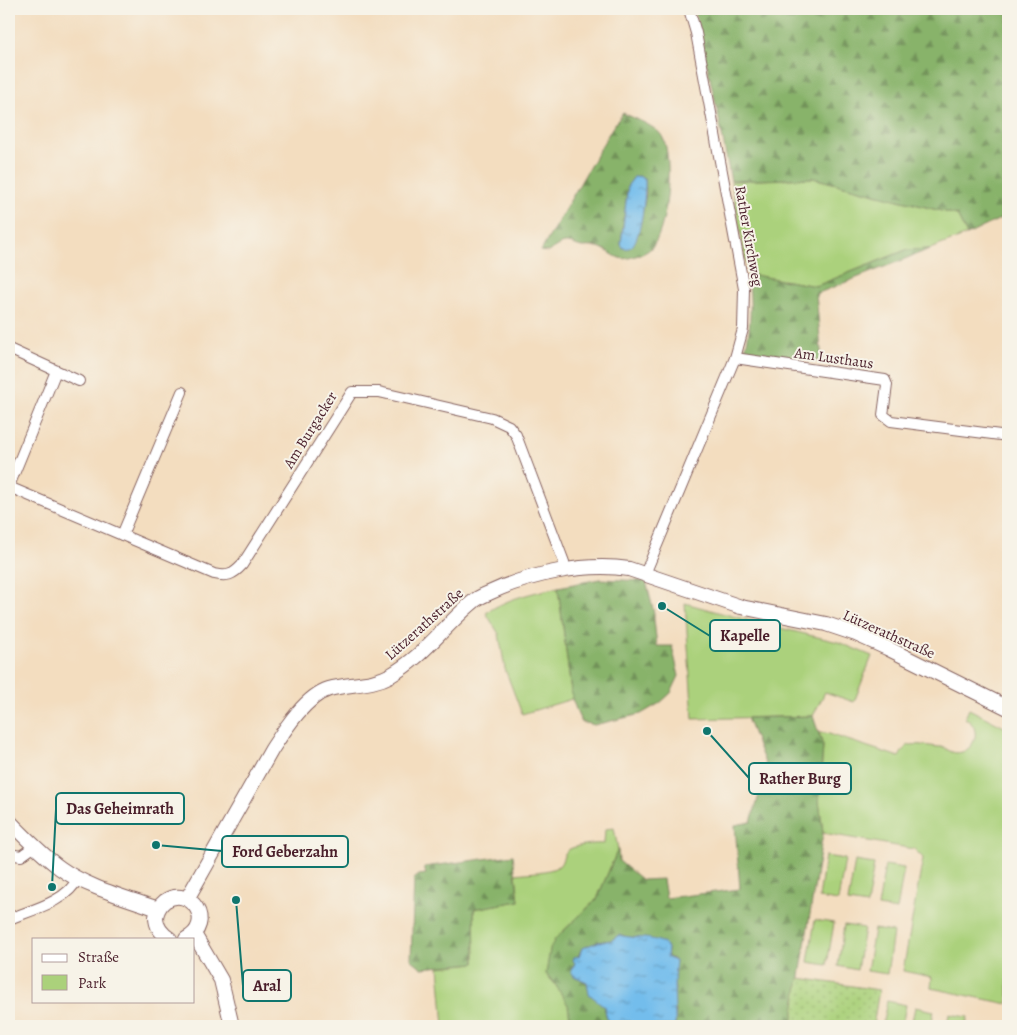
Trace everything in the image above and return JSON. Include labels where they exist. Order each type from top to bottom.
[{"type":"street","name":"Rather Kirchweg","points":[[645,574],[735,358],[743,329],[744,289],[696,33],[689,9]]},
{"type":"street","points":[[9,349],[79,381]]},
{"type":"street","name":"Am Lusthaus","points":[[735,358],[885,380],[887,385],[882,415],[891,422],[1008,436]]},
{"type":"street","points":[[9,487],[56,371]]},
{"type":"street","points":[[122,535],[182,392]]},
{"type":"street","name":"Am Burgacker","points":[[9,487],[214,574],[225,576],[235,573],[242,565],[352,392],[379,392],[492,418],[510,426],[516,435],[564,562],[563,570]]},
{"type":"street","name":"Lützerathstraße","points":[[186,898],[278,740],[287,726],[313,697],[327,690],[378,681],[393,674],[415,656],[474,600],[503,586],[563,570],[614,567],[645,574],[741,607],[826,624],[856,634],[887,648],[1008,708]]},
{"type":"street","points":[[9,821],[60,868],[121,897],[158,909]]},
{"type":"street","points":[[9,854],[22,856],[35,846]]},
{"type":"street","points":[[9,919],[67,893],[78,878]]},
{"type":"street","points":[[169,938],[159,929],[156,916],[162,904],[173,897],[186,898],[197,908],[200,921],[190,936]]},
{"type":"street","points":[[195,941],[206,953],[221,980],[232,1026]]},
{"type":"green space","points":[[694,9],[1008,9],[1008,215],[967,235],[957,215],[813,178],[731,181]]},
{"type":"green space","points":[[623,113],[659,132],[666,146],[668,160],[667,194],[665,212],[656,241],[645,252],[625,259],[616,257],[599,247],[581,247],[568,243],[560,244],[548,252],[541,251],[612,128]],"holes":[[[639,176],[645,180],[646,194],[640,226],[623,248],[621,244],[628,185],[634,177]]]},
{"type":"green space","points":[[813,178],[957,215],[967,235],[930,249],[906,250],[816,286],[748,274],[731,181]]},
{"type":"green space","points":[[930,249],[816,294],[822,361],[745,351],[749,332],[750,312],[748,274],[816,286],[906,250]]},
{"type":"green space","points":[[600,579],[646,581],[654,613],[657,646],[672,646],[679,676],[671,693],[660,703],[641,714],[594,725],[581,722],[572,699],[558,587]]},
{"type":"green space","points":[[558,587],[572,699],[522,714],[505,669],[499,634],[486,613],[511,600]]},
{"type":"green space","points":[[685,603],[838,642],[872,656],[854,702],[825,692],[813,716],[693,719]]},
{"type":"green space","points":[[969,709],[1008,729],[1008,1004],[931,988],[932,977],[903,971],[923,858],[914,849],[823,833],[819,800],[823,746],[819,733],[826,733],[899,757],[909,745],[944,747],[952,752],[959,753],[966,750],[975,739],[972,724],[965,718]]},
{"type":"green space","points":[[813,716],[823,746],[819,800],[823,833],[792,1026],[675,1026],[676,1011],[673,1005],[675,989],[673,981],[675,964],[673,959],[667,957],[668,949],[662,944],[619,935],[612,940],[598,942],[582,948],[572,969],[574,976],[587,982],[589,993],[604,1006],[609,1026],[571,1026],[568,1005],[555,984],[546,974],[550,949],[555,939],[597,899],[618,849],[619,861],[642,880],[663,879],[666,898],[740,889],[735,825],[751,822],[767,768],[747,718]]},
{"type":"green space","points":[[614,828],[618,849],[597,899],[555,939],[546,974],[569,1005],[571,1026],[444,1026],[439,967],[475,963],[474,909],[519,901],[516,874],[555,868],[559,866],[565,854],[573,848],[584,845],[604,844],[605,829]]},
{"type":"green space","points":[[513,855],[519,901],[474,909],[475,963],[422,968],[411,959],[414,879],[419,875],[426,874],[424,867]]},
{"type":"green space","points":[[825,856],[845,859],[838,901],[819,898]]},
{"type":"green space","points":[[855,861],[874,864],[867,905],[848,902]]},
{"type":"green space","points":[[885,865],[904,868],[897,910],[878,907]]},
{"type":"green space","points":[[815,920],[834,923],[827,965],[808,962]]},
{"type":"green space","points":[[844,925],[864,928],[857,970],[838,966]]},
{"type":"green space","points":[[874,929],[893,932],[887,974],[867,971]]},
{"type":"green space","points":[[799,978],[879,990],[873,1026],[792,1026]]},
{"type":"green space","points":[[887,1001],[906,1005],[902,1026],[882,1026]]},
{"type":"green space","points":[[915,1007],[934,1011],[931,1026],[911,1026]]},
{"type":"green space","points":[[949,1014],[968,1017],[966,1026],[947,1026]]},
{"type":"water","points":[[639,176],[645,180],[645,195],[638,235],[635,243],[630,248],[623,248],[621,244],[628,185],[634,177]]},
{"type":"water","points":[[619,935],[652,939],[668,948],[667,957],[676,962],[674,978],[675,1026],[609,1026],[604,1006],[589,994],[587,982],[574,976],[571,971],[575,963],[573,960],[574,957],[579,956],[582,948],[598,942],[612,940]]},
{"type":"place","name":"Kapelle","points":[[662,606]]},
{"type":"place","name":"Rather Burg","points":[[707,731]]},
{"type":"place","name":"Ford Geberzahn","points":[[156,845]]},
{"type":"place","name":"Das Geheimrath","points":[[52,887]]},
{"type":"place","name":"Aral","points":[[236,900]]}]
